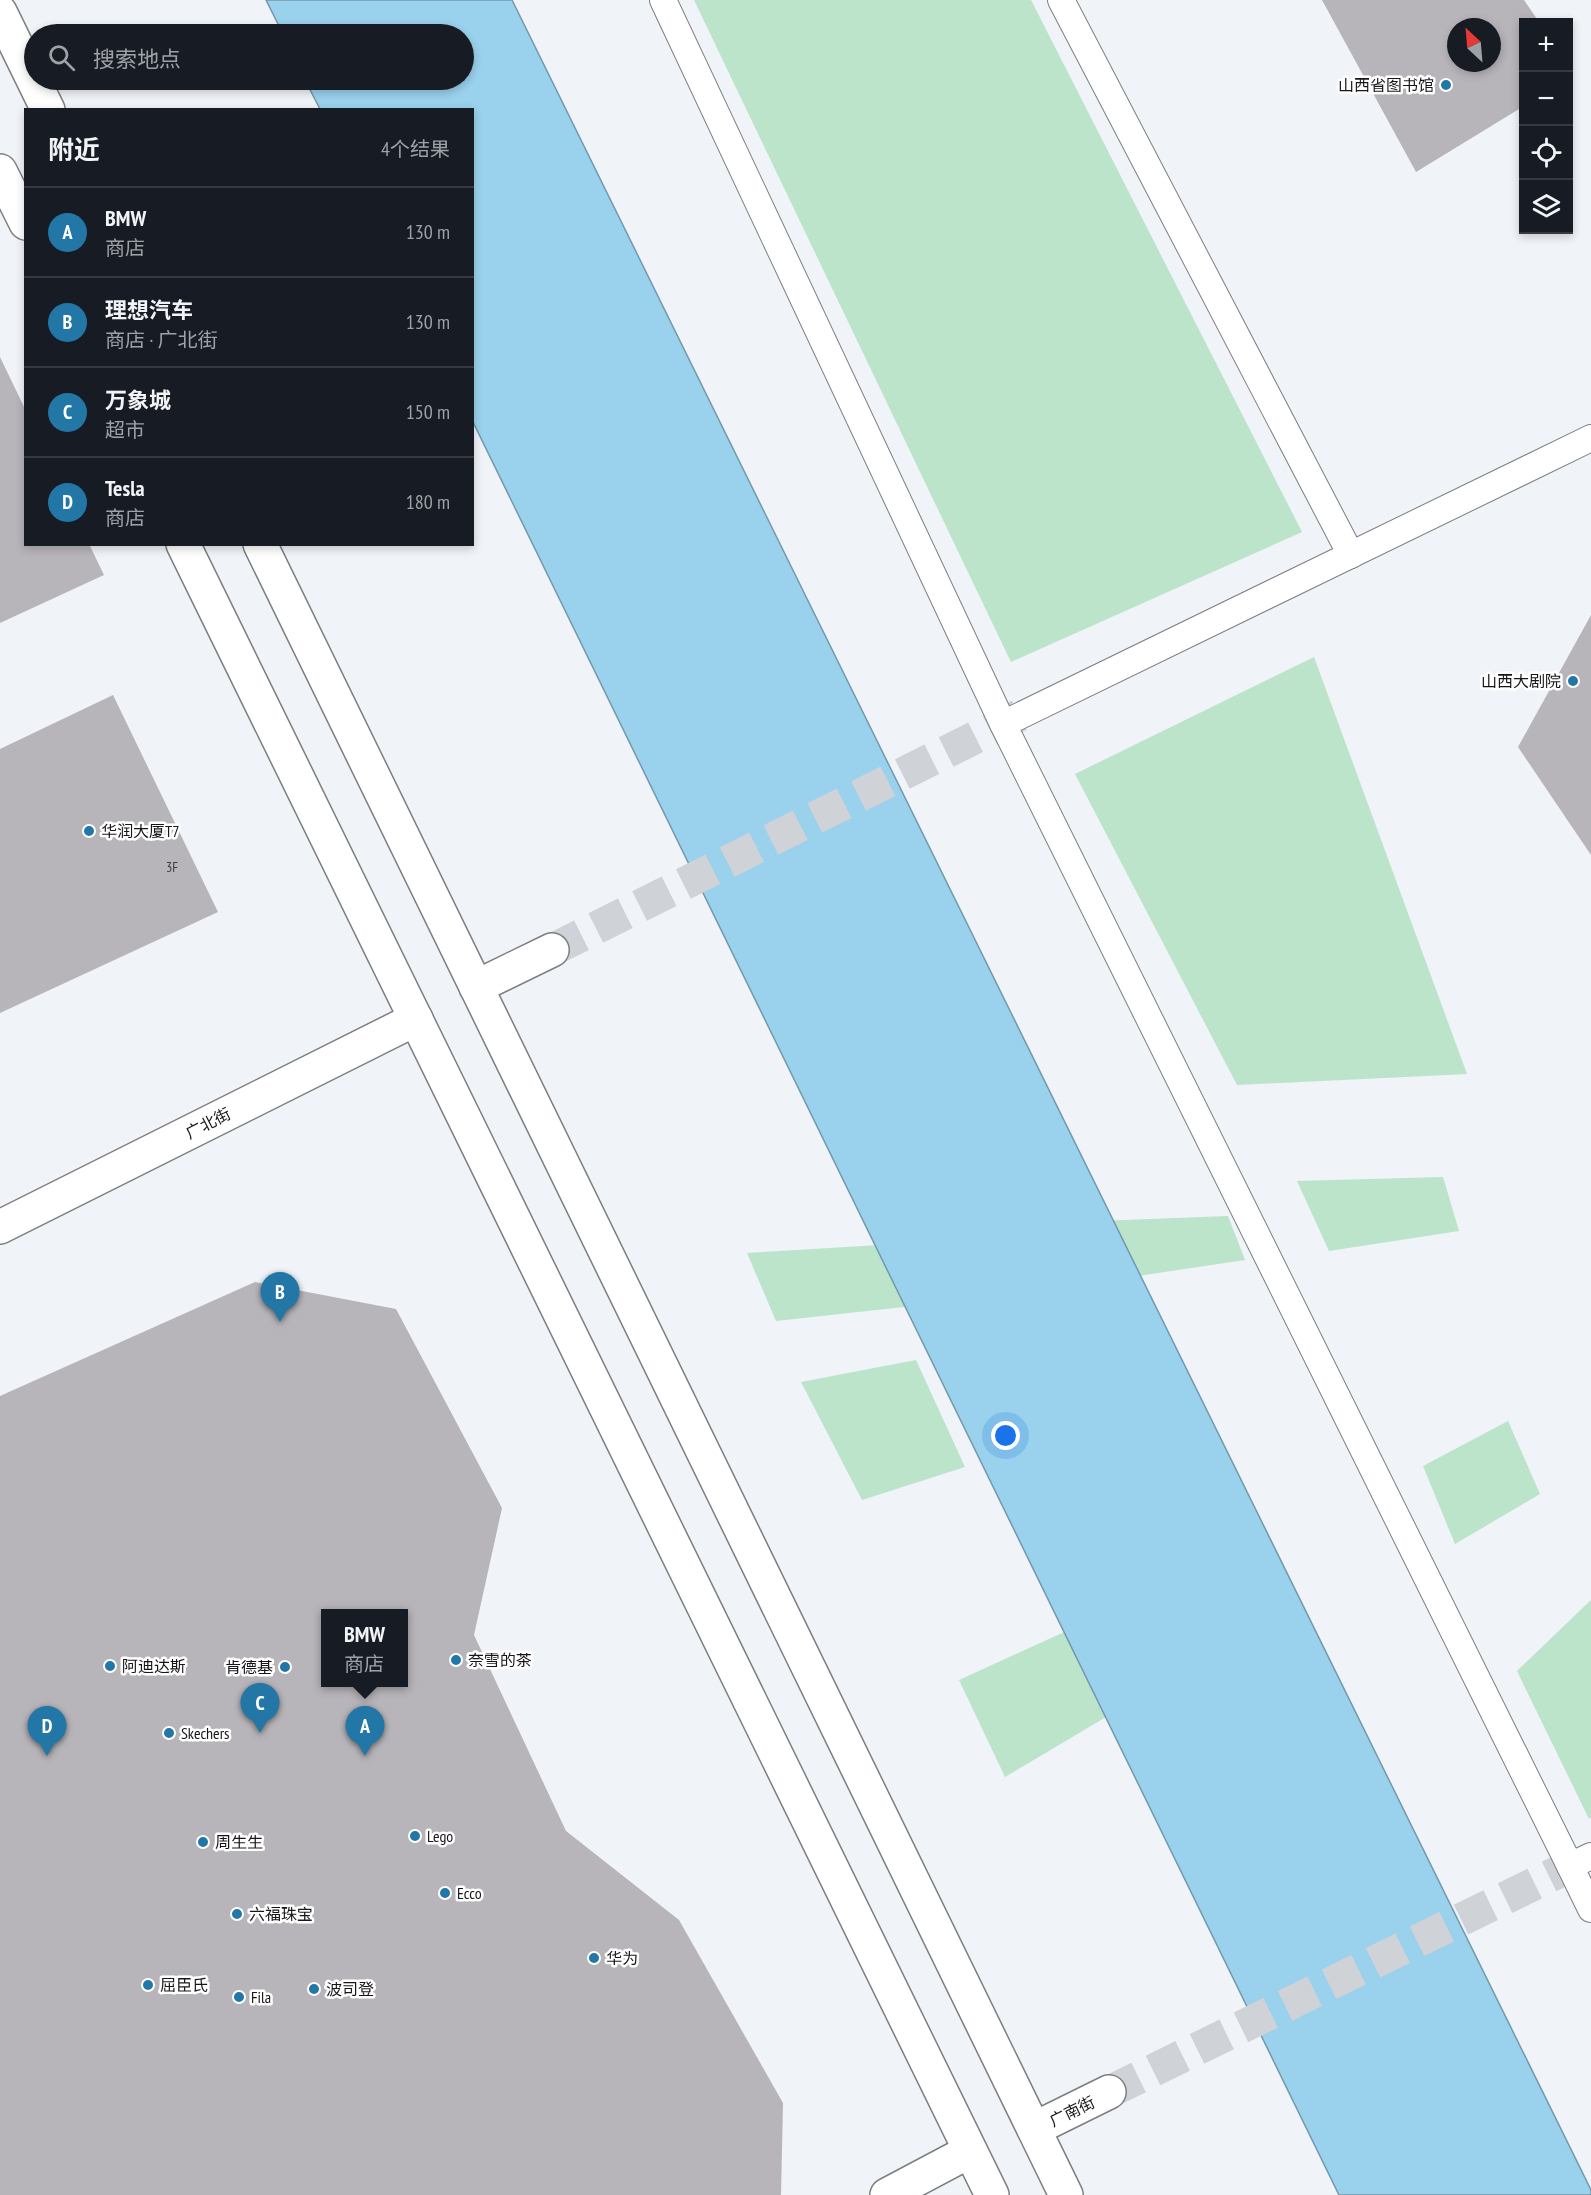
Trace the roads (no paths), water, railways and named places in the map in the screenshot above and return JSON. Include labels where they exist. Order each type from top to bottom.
[{"type":"street","points":[[663,0],[1003,724],[1581,1861],[1591,1909]]},
{"type":"street","points":[[1061,0],[1351,555]]},
{"type":"street","points":[[0,12],[24,61]]},
{"type":"street","points":[[38,90],[47,108]]},
{"type":"street","points":[[0,171],[24,219]]},
{"type":"street","points":[[1003,724],[1591,438]]},
{"type":"street","points":[[184,546],[992,2195]]},
{"type":"street","points":[[261,546],[1066,2195]]},
{"type":"street","points":[[476,987],[552,950]]},
{"type":"street","name":"广北街","points":[[0,1227],[416,1019]]},
{"type":"street","name":"广南街","points":[[1034,2129],[1109,2092]]},
{"type":"street","points":[[887,2195],[970,2151]]},
{"type":"water","points":[[266,0],[512,0],[1591,2190],[1591,2195],[1339,2195],[474,424],[474,108],[319,108],[310,90],[474,90],[474,24],[278,24]]},
{"type":"tunnel","points":[[552,950],[1030,710]]},
{"type":"tunnel","points":[[1109,2092],[1591,1856]]},
{"type":"place","name":"山西省图书馆","points":[[1446,85]]},
{"type":"place","name":"山西大剧院","points":[[1573,681]]},
{"type":"place","name":"华润大厦T7","points":[[89,831]]},
{"type":"place","name":"理想汽车","points":[[280,1322]]},
{"type":"place","name":"奈雪的茶","points":[[456,1660]]},
{"type":"place","name":"阿迪达斯","points":[[110,1666]]},
{"type":"place","name":"肯德基","points":[[285,1667]]},
{"type":"place","name":"Skechers","points":[[169,1733]]},
{"type":"place","name":"万象城","points":[[260,1733]]},
{"type":"place","name":"Tesla","points":[[47,1756]]},
{"type":"place","name":"BMW","points":[[365,1756]]},
{"type":"place","name":"Lego","points":[[415,1836]]},
{"type":"place","name":"周生生","points":[[203,1842]]},
{"type":"place","name":"Ecco","points":[[445,1893]]},
{"type":"place","name":"六福珠宝","points":[[237,1914]]},
{"type":"place","name":"华为","points":[[594,1958]]},
{"type":"place","name":"屈臣氏","points":[[148,1985]]},
{"type":"place","name":"波司登","points":[[314,1989]]},
{"type":"place","name":"Fila","points":[[239,1997]]}]
